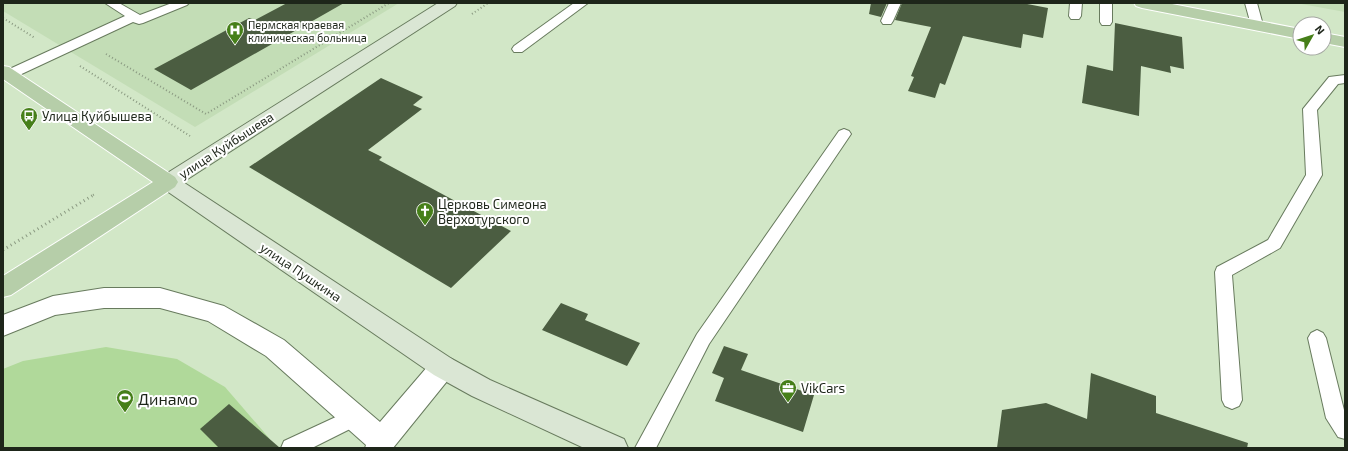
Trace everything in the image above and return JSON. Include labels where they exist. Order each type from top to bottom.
[{"type":"main road","name":"улица Куйбышева","points":[[3,288],[449,3]]},
{"type":"main road","points":[[1142,3],[1292,32]]},
{"type":"main road","points":[[1332,40],[1345,42]]},
{"type":"main road","name":"улица Пушкина","points":[[5,73],[443,367],[480,388],[614,448]]},
{"type":"street","points":[[3,326],[53,306],[104,298],[160,298],[215,313],[275,348],[353,418],[380,445],[443,367]]},
{"type":"lane","points":[[111,3],[139,20],[183,3]]},
{"type":"lane","points":[[518,49],[582,3]]},
{"type":"lane","points":[[887,21],[895,3]]},
{"type":"lane","points":[[1075,16],[1076,3]]},
{"type":"lane","points":[[1106,3],[1106,22]]},
{"type":"lane","points":[[1251,3],[1257,25]]},
{"type":"lane","points":[[5,73],[57,52],[133,16]]},
{"type":"lane","points":[[1232,400],[1223,272],[1274,244],[1314,175],[1310,109],[1334,80],[1345,79]]},
{"type":"lane","points":[[645,448],[703,339],[844,134]]},
{"type":"lane","points":[[1317,338],[1336,418],[1345,430]]},
{"type":"lane","points":[[291,448],[353,418]]},
{"type":"path","points":[[101,31],[102,51],[206,114],[389,3]]},
{"type":"path","points":[[3,18],[190,136]]},
{"type":"path","points":[[3,250],[95,194]]},
{"type":"shaded area","points":[[3,3],[399,3],[195,127],[3,11]]},
{"type":"shaded area","points":[[1296,3],[1345,3],[1345,12]]},
{"type":"shaded area","name":"Динамо","points":[[106,347],[177,359],[225,387],[269,438],[272,448],[3,448],[3,369],[23,361]]},
{"type":"building","name":"Пермская краевая клиническая больница","points":[[287,3],[344,3],[191,90],[154,69],[249,18],[255,20]]},
{"type":"building","points":[[871,3],[887,3],[881,17],[869,14]]},
{"type":"building","points":[[902,3],[1022,3],[1048,8],[1043,38],[1023,34],[1021,48],[963,36],[945,85],[940,83],[935,98],[908,91],[914,77],[911,76],[931,27],[895,20]]},
{"type":"building","points":[[1115,23],[1182,37],[1184,69],[1170,66],[1171,73],[1141,66],[1139,116],[1082,103],[1087,65],[1113,71]]},
{"type":"building","points":[[381,78],[423,97],[413,105],[422,109],[368,150],[382,157],[379,160],[511,231],[451,288],[249,167]]},
{"type":"building","points":[[561,303],[588,314],[585,320],[640,343],[627,366],[542,330]]},
{"type":"building","points":[[724,346],[748,354],[741,370],[814,395],[803,432],[715,401],[724,378],[712,373]]},
{"type":"building","points":[[1091,373],[1156,396],[1156,413],[1248,443],[1247,448],[997,448],[1002,410],[1046,403],[1087,419]]},
{"type":"building","points":[[229,404],[280,448],[219,448],[200,429]]},
{"type":"place","name":"Пермская краевая клиническая больница","points":[[235,45]]},
{"type":"place","name":"Улица Куйбышева","points":[[29,131]]},
{"type":"place","name":"Церковь Симеона Верхотурского","points":[[425,226]]},
{"type":"place","name":"VikCars","points":[[788,403]]},
{"type":"place","name":"Динамо","points":[[125,413]]}]
